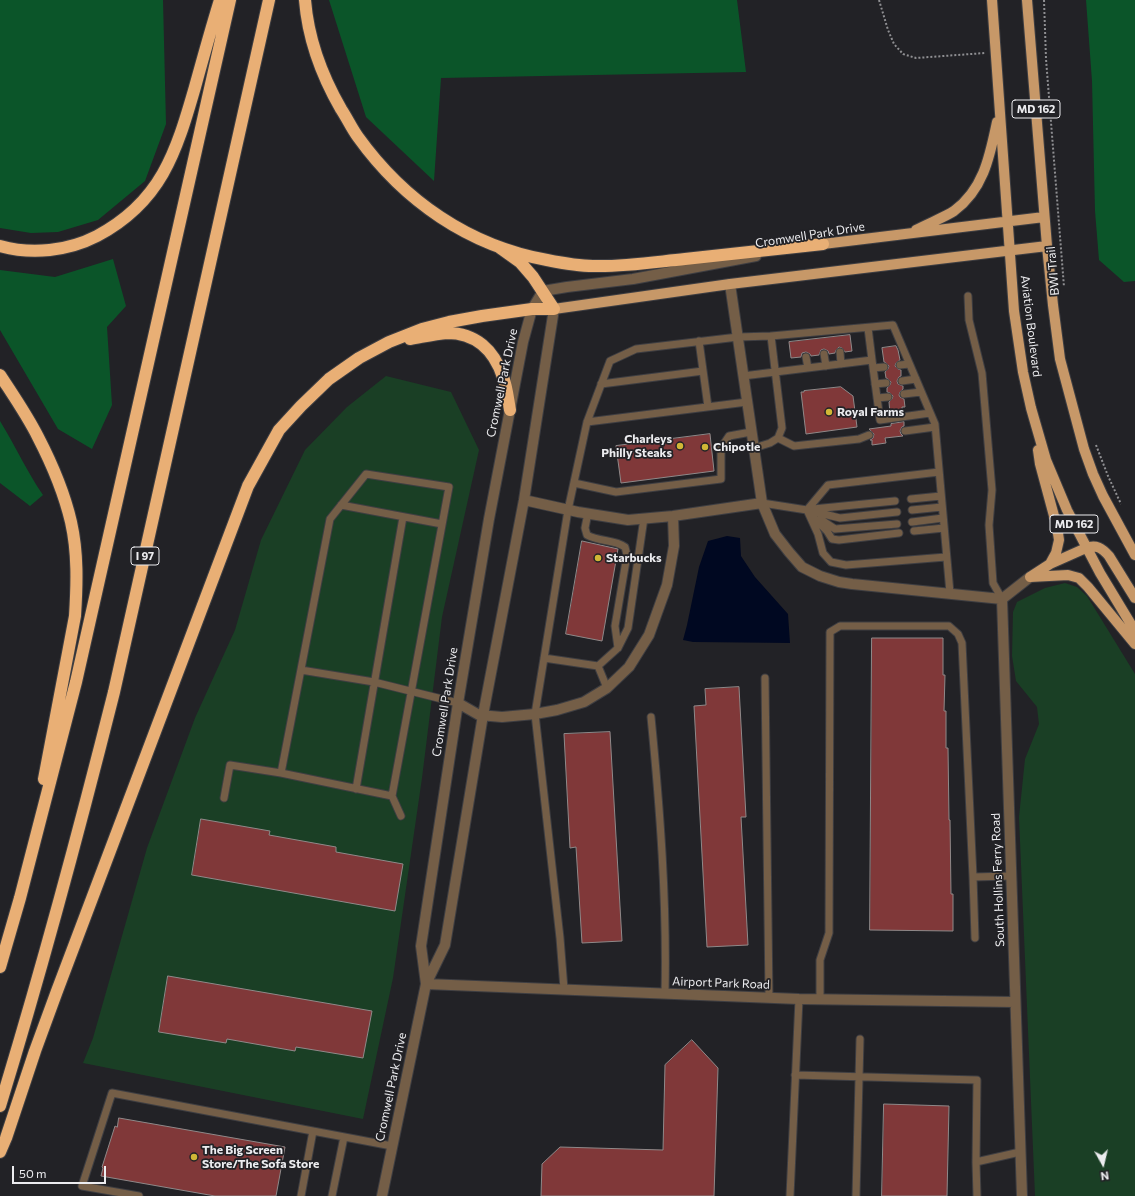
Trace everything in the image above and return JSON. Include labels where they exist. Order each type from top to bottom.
[{"type":"highway","points":[[0,246],[11,250],[37,251],[64,248],[87,241],[108,230],[142,203],[157,183],[170,160],[181,135],[220,0]]},
{"type":"highway","points":[[0,967],[20,898],[76,682],[230,0]]},
{"type":"highway","name":"I 97","points":[[0,1106],[30,1009],[114,692],[269,0]]},
{"type":"highway","points":[[305,0],[311,36],[323,73],[335,98],[357,136],[380,165],[406,192],[434,214],[462,231],[499,247],[529,257],[592,266],[629,265],[823,244]]},
{"type":"highway","points":[[0,1152],[52,1004],[248,486],[279,430],[329,379],[359,358],[389,342],[422,329],[449,322],[482,316],[554,309],[534,277],[520,262],[499,247]]},
{"type":"highway","points":[[389,342],[445,333],[460,334],[473,339],[485,346],[493,354],[500,367],[504,378],[510,410]]},
{"type":"highway","points":[[0,375],[38,436],[63,493],[71,522],[76,565],[77,590],[75,616],[20,898]]},
{"type":"main road","name":"Aviation Boulevard","points":[[992,0],[1014,311],[1023,372],[1031,408],[1046,460],[1067,510],[1086,548],[1135,631]]},
{"type":"main road","name":"Aviation Boulevard","points":[[1027,0],[1044,217],[1060,359],[1084,449],[1093,474],[1103,496],[1135,555]]},
{"type":"main road","points":[[908,234],[954,211],[972,194],[981,179],[988,160],[1000,110]]},
{"type":"main road","name":"Cromwell Park Drive","points":[[823,244],[1044,217]]},
{"type":"main road","points":[[554,309],[730,284],[1047,246]]},
{"type":"main road","points":[[1031,408],[1040,464],[1057,527],[1059,540],[1056,553],[1050,564]]},
{"type":"main road","points":[[1030,577],[1050,564],[1086,548],[1091,546],[1098,547],[1105,551],[1109,556],[1135,598]]},
{"type":"main road","points":[[1030,577],[1068,575],[1079,578],[1135,644]]},
{"type":"street","name":"Cromwell Park Drive","points":[[426,984],[421,946],[458,703],[489,519],[523,342],[532,310],[543,291],[633,279],[823,244]]},
{"type":"street","points":[[730,284],[762,503],[775,534],[802,567],[820,576],[839,582],[1002,598],[1030,577]]},
{"type":"street","name":"Cromwell Park Drive","points":[[382,1196],[426,984],[445,945],[483,715],[524,500],[554,309]]},
{"type":"street","points":[[524,500],[588,514],[628,520],[673,516],[762,503]]},
{"type":"street","points":[[458,703],[479,715],[502,717],[535,714],[557,710],[584,702],[607,688],[629,667],[649,635],[667,585],[674,546],[673,516]]},
{"type":"street","name":"South Hollins Ferry Road","points":[[1002,598],[1022,1196]]},
{"type":"street","name":"Airport Park Road","points":[[426,984],[799,999],[1015,1002]]},
{"type":"lane","points":[[968,296],[970,320],[982,373],[992,490],[989,524],[993,583],[1002,598]]},
{"type":"lane","points":[[564,989],[559,930],[535,714],[568,510],[587,422],[610,361],[636,349],[699,341],[738,337],[803,337],[893,326],[935,427],[950,593]]},
{"type":"lane","points":[[868,328],[880,420],[930,413]]},
{"type":"lane","points":[[754,448],[770,443],[778,438],[782,428],[772,336]]},
{"type":"lane","points":[[699,341],[708,407]]},
{"type":"lane","points":[[840,352],[842,364]]},
{"type":"lane","points":[[824,354],[826,366]]},
{"type":"lane","points":[[806,357],[808,368]]},
{"type":"lane","points":[[743,376],[872,360]]},
{"type":"lane","points":[[900,365],[909,364]]},
{"type":"lane","points":[[873,368],[884,367]]},
{"type":"lane","points":[[601,384],[703,371]]},
{"type":"lane","points":[[902,381],[916,379]]},
{"type":"lane","points":[[875,384],[886,383]]},
{"type":"lane","points":[[904,394],[921,392]]},
{"type":"lane","points":[[877,398],[888,397]]},
{"type":"lane","points":[[587,422],[747,402]]},
{"type":"lane","points":[[905,431],[935,427]]},
{"type":"lane","points":[[574,483],[616,492],[721,479],[720,448],[729,436],[752,432]]},
{"type":"lane","points":[[778,438],[794,446],[859,439],[869,435]]},
{"type":"lane","points":[[807,510],[828,485],[939,472]]},
{"type":"lane","points":[[281,773],[330,519],[366,474],[449,487],[392,796],[401,816]]},
{"type":"lane","points":[[911,499],[941,496]]},
{"type":"lane","points":[[807,510],[895,501]]},
{"type":"lane","points":[[762,503],[807,510],[840,518],[897,512]]},
{"type":"lane","points":[[341,505],[442,524]]},
{"type":"lane","points":[[912,510],[942,507]]},
{"type":"lane","points":[[807,510],[835,529],[897,524]]},
{"type":"lane","points":[[807,510],[827,531],[832,539],[840,540],[899,533]]},
{"type":"lane","points":[[807,510],[818,534],[823,553],[831,562],[846,565],[946,557]]},
{"type":"lane","points":[[588,514],[585,528],[587,535],[593,538],[620,544],[625,547],[627,555],[615,626],[618,648]]},
{"type":"lane","points":[[356,789],[403,517]]},
{"type":"lane","points":[[598,666],[618,648],[628,628],[644,518]]},
{"type":"lane","points":[[912,522],[943,518]]},
{"type":"lane","points":[[914,531],[944,528]]},
{"type":"lane","points":[[820,999],[820,960],[829,933],[830,632],[840,626],[949,626],[958,634],[962,643],[975,938]]},
{"type":"lane","points":[[544,658],[598,666]]},
{"type":"lane","points":[[598,666],[607,688]]},
{"type":"lane","points":[[301,670],[374,682],[458,703]]},
{"type":"lane","points":[[765,678],[769,998]]},
{"type":"lane","points":[[651,717],[660,823],[666,950],[665,993]]},
{"type":"lane","points":[[224,798],[230,765],[281,773],[392,796]]},
{"type":"lane","points":[[973,877],[1011,876]]},
{"type":"lane","points":[[790,1196],[799,999]]},
{"type":"lane","points":[[856,1196],[860,1039]]},
{"type":"lane","points":[[795,1075],[977,1080],[977,1196]]},
{"type":"lane","points":[[139,1196],[82,1186],[112,1093],[392,1146]]},
{"type":"lane","points":[[301,1196],[313,1132]]},
{"type":"lane","points":[[332,1196],[344,1137]]},
{"type":"lane","points":[[976,1162],[1020,1152]]},
{"type":"path","points":[[879,0],[894,44],[903,54],[916,58],[996,52]]},
{"type":"path","name":"BWI Trail","points":[[1044,0],[1046,59],[1064,291]]},
{"type":"path","points":[[1094,440],[1108,476],[1123,506]]},
{"type":"green space","points":[[0,0],[163,0],[166,124],[145,181],[98,220],[58,232],[31,233],[0,228]]},
{"type":"green space","points":[[329,0],[737,0],[746,72],[441,78],[434,181],[366,117]]},
{"type":"green space","points":[[1086,0],[1135,0],[1135,281],[1124,282],[1099,260],[1095,211],[1092,81]]},
{"type":"green space","points":[[113,259],[126,306],[107,327],[112,405],[92,449],[58,429],[0,330],[0,270],[55,277]]},
{"type":"green space","points":[[386,376],[451,392],[479,450],[442,617],[422,778],[393,978],[363,1119],[83,1063],[93,1038],[147,848],[195,718],[235,630],[261,540],[305,450],[347,407]]},
{"type":"green space","points":[[0,421],[43,495],[30,506],[0,483]]},
{"type":"green space","points":[[1065,583],[1077,587],[1087,596],[1135,674],[1135,1196],[1035,1196],[1019,817],[1025,759],[1039,724],[1037,707],[1016,681],[1012,656],[1013,612],[1017,602],[1045,588]]},
{"type":"water","points":[[727,536],[740,538],[741,556],[755,577],[788,614],[790,643],[693,642],[683,640],[699,567],[708,541]]},
{"type":"building","points":[[850,335],[852,351],[845,352],[839,347],[835,353],[829,354],[828,351],[824,349],[821,350],[819,355],[811,356],[806,352],[802,353],[801,357],[791,358],[789,342]]},
{"type":"building","name":"Royal Farms","points":[[896,346],[900,360],[895,366],[901,370],[901,376],[897,381],[898,384],[903,386],[903,389],[899,395],[904,399],[905,407],[902,407],[902,412],[890,414],[889,402],[893,396],[887,392],[887,388],[891,382],[886,378],[885,372],[889,366],[884,362],[882,348]]},
{"type":"building","name":"Royal Farms","points":[[841,387],[853,396],[857,427],[806,434],[801,392]]},
{"type":"building","points":[[904,422],[904,426],[900,431],[903,436],[885,438],[886,443],[872,445],[872,440],[870,440],[873,438],[874,434],[869,429],[891,426],[891,424]]},
{"type":"building","points":[[710,434],[714,471],[621,483],[616,446]]},
{"type":"building","points":[[582,541],[618,549],[602,641],[566,634]]},
{"type":"building","points":[[872,638],[943,638],[943,675],[945,675],[944,711],[946,711],[946,748],[948,748],[953,931],[870,930]]},
{"type":"building","points":[[739,687],[746,817],[741,817],[748,945],[707,947],[694,706],[706,705],[705,689]]},
{"type":"building","points":[[610,732],[622,941],[582,943],[576,847],[570,848],[564,734]]},
{"type":"building","points":[[201,819],[270,831],[269,835],[336,847],[336,852],[403,864],[395,911],[192,875]]},
{"type":"building","points":[[168,976],[372,1011],[363,1058],[296,1047],[295,1051],[227,1039],[226,1043],[159,1032]]},
{"type":"building","points":[[692,1040],[718,1068],[714,1196],[541,1196],[542,1164],[560,1147],[663,1150],[665,1065]]},
{"type":"building","points":[[884,1104],[949,1106],[947,1196],[882,1196]]},
{"type":"building","name":"The Big Screen Store/The Sofa Store","points":[[119,1118],[285,1147],[276,1196],[215,1196],[101,1176],[102,1167]]},
{"type":"place","name":"Royal Farms","points":[[829,412]]},
{"type":"place","name":"Charleys Philly Steaks","points":[[680,446]]},
{"type":"place","name":"Chipotle","points":[[705,447]]},
{"type":"place","name":"Starbucks","points":[[598,558]]},
{"type":"place","name":"The Big Screen Store/The Sofa Store","points":[[194,1157]]}]
